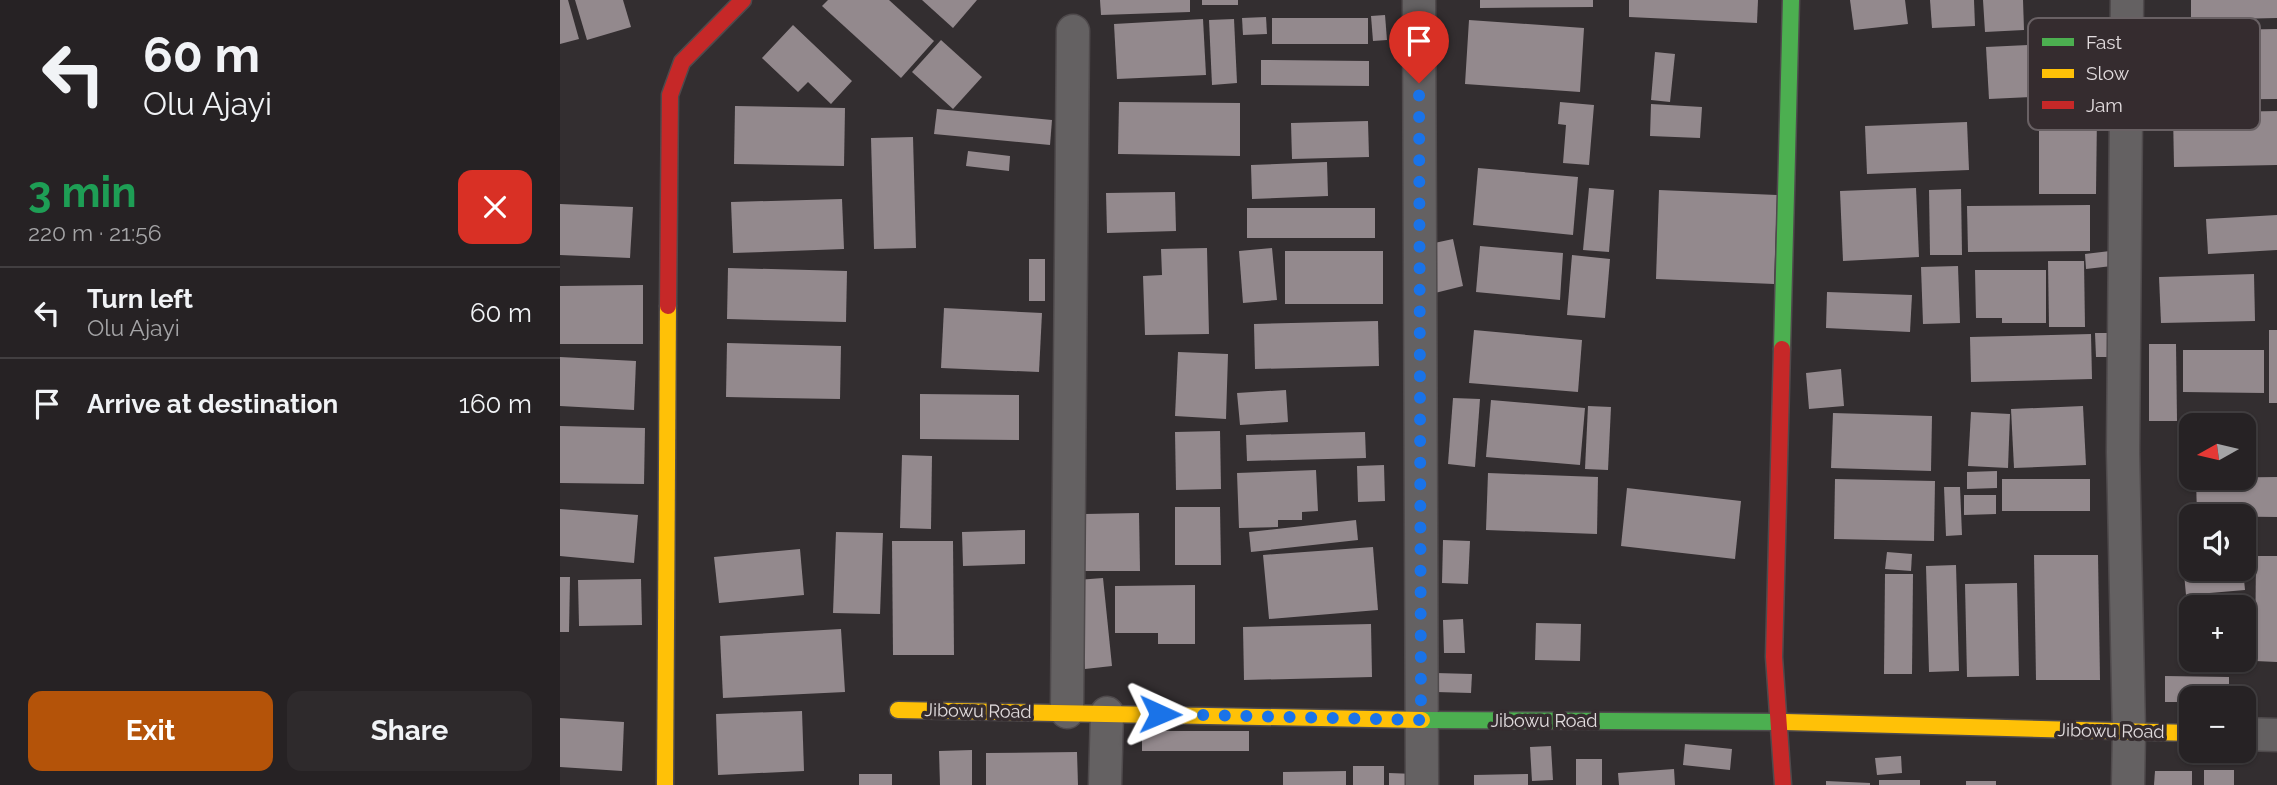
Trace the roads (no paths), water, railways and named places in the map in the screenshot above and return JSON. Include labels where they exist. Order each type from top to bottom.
[{"type":"street","points":[[665,785],[670,96],[682,62],[743,0]]},
{"type":"street","points":[[1419,0],[1422,785]]},
{"type":"street","points":[[1783,785],[1774,657],[1791,0]]},
{"type":"street","points":[[2127,0],[2127,18]]},
{"type":"street","points":[[1067,712],[1073,31]]},
{"type":"street","points":[[2126,130],[2123,452],[2128,785]]},
{"type":"street","name":"Jibowu Road","points":[[898,710],[1421,720],[1778,722],[2179,733]]},
{"type":"street","points":[[1105,785],[1107,713]]},
{"type":"street","points":[[2256,734],[2277,735]]}]
